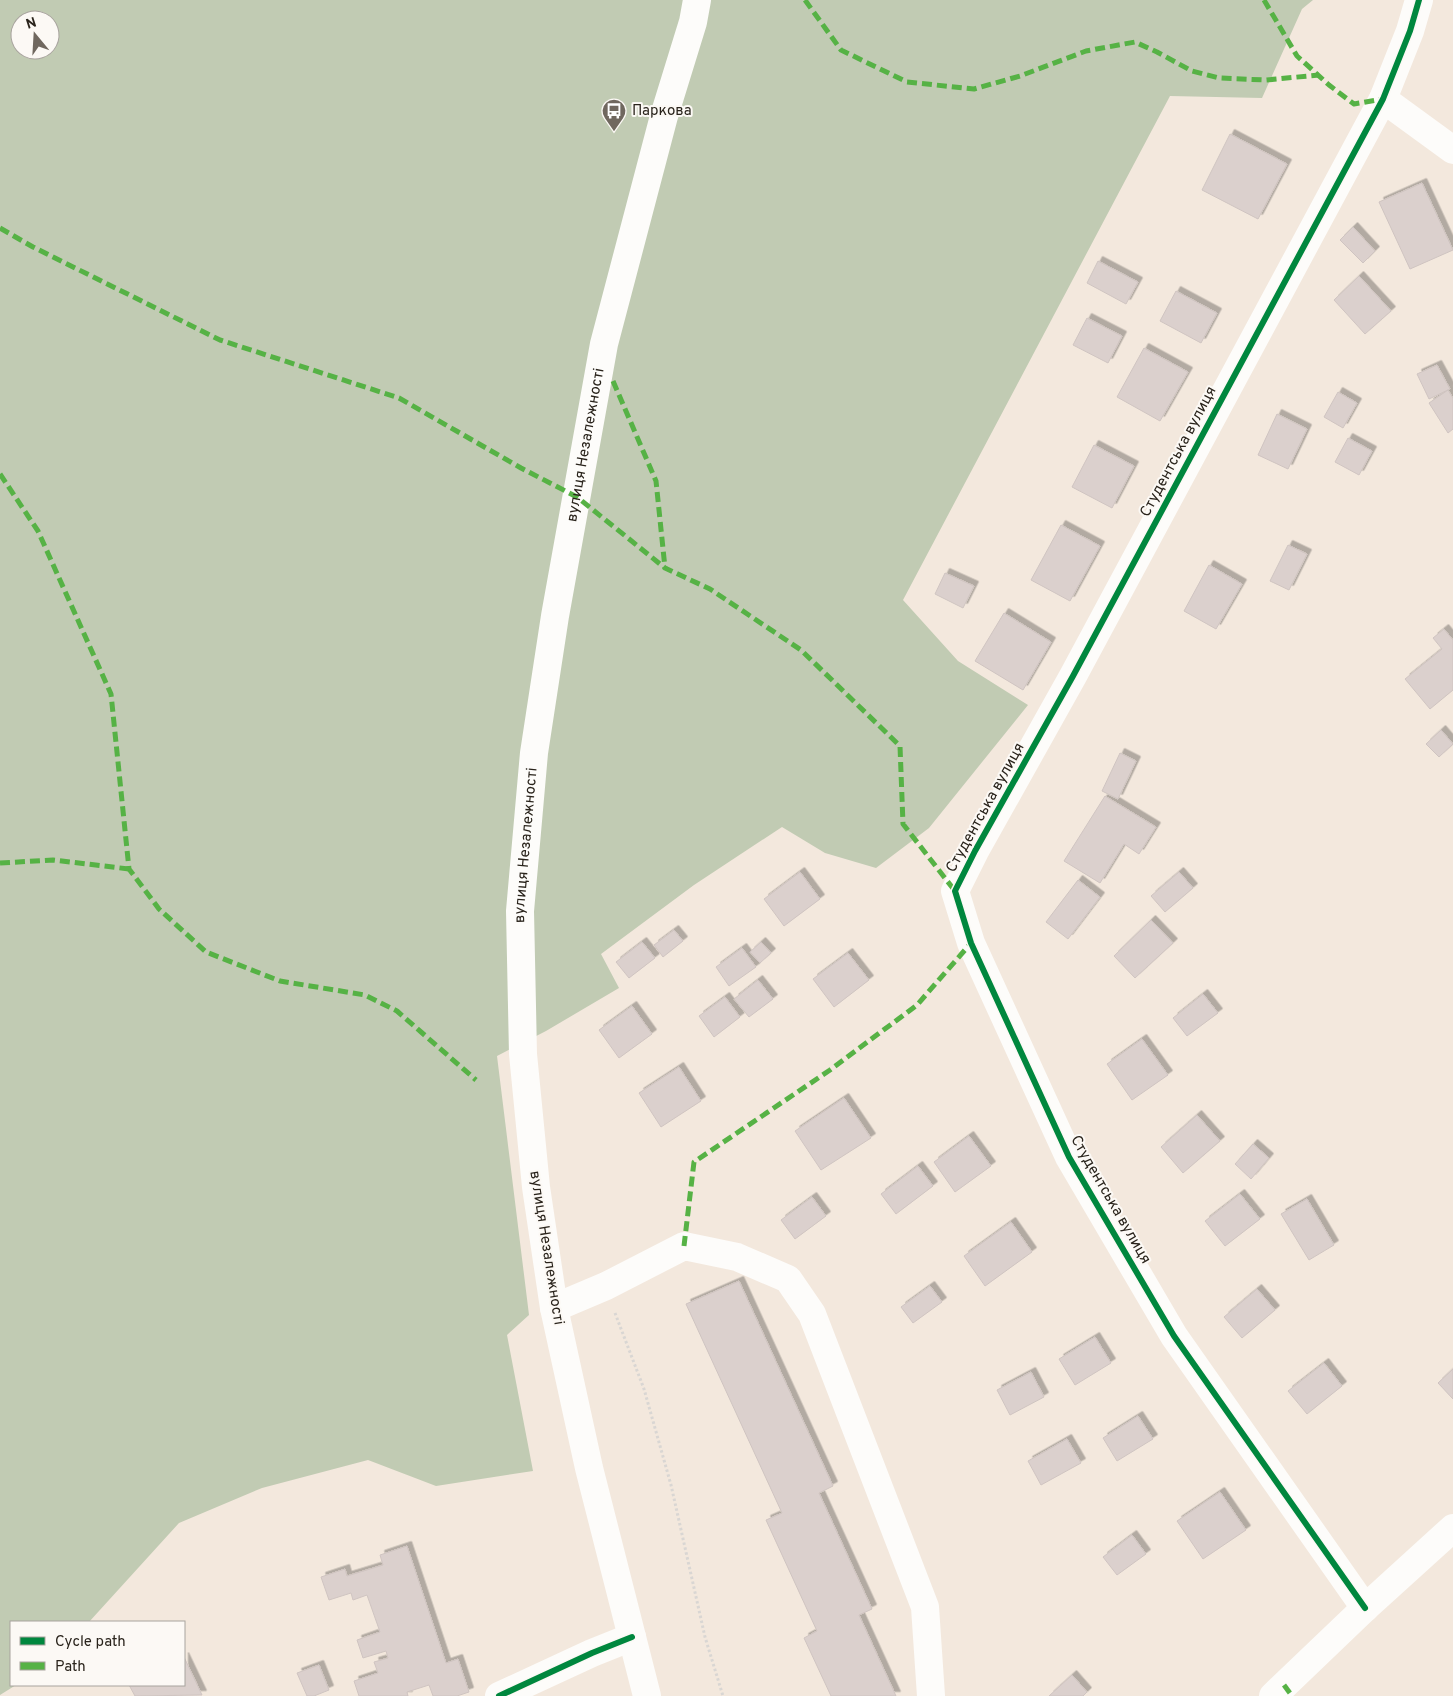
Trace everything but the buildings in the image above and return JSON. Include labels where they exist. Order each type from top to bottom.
[{"type":"street","name":"вулиця Незалежності","points":[[647,1696],[589,1468],[554,1308],[536,1186],[523,1054],[520,911],[534,753],[555,616],[604,344],[664,116],[693,22],[697,0]]},
{"type":"street","name":"Студентська вулиця","points":[[1365,1608],[1174,1336],[1069,1157],[971,943],[955,891],[975,851],[1073,676],[1383,99],[1410,31],[1419,0]]},
{"type":"street","points":[[1383,99],[1453,150]]},
{"type":"street","points":[[554,1308],[606,1286],[684,1246],[737,1257],[788,1279],[812,1314],[925,1607],[931,1696]]},
{"type":"street","points":[[1273,1696],[1365,1608],[1453,1528]]},
{"type":"street","points":[[499,1696],[592,1653],[632,1637]]},
{"type":"path","points":[[606,1286],[644,1389],[671,1486],[704,1637],[723,1696]]},
{"type":"green space","points":[[0,0],[1313,0],[1302,9],[1262,98],[1170,96],[903,600],[958,661],[1028,705],[929,828],[876,868],[825,853],[782,827],[694,885],[601,954],[619,988],[546,1031],[497,1056],[529,1315],[507,1335],[533,1471],[436,1486],[368,1460],[262,1488],[179,1523],[90,1621],[10,1621],[10,1686],[14,1686],[0,1695]]},
{"type":"marked path","points":[[805,0],[841,50],[907,82],[974,89],[1020,76],[1086,51],[1135,42],[1192,71],[1219,78],[1266,80],[1319,75]]},
{"type":"marked path","points":[[1264,0],[1297,56],[1329,85],[1354,104],[1383,99]]},
{"type":"marked path","points":[[0,228],[33,247],[220,340],[399,398],[521,468],[577,497],[665,568],[710,589],[801,650],[900,746],[903,824],[955,891]]},
{"type":"marked path","points":[[613,381],[656,481],[665,568]]},
{"type":"marked path","points":[[0,474],[38,531],[111,694],[129,869],[159,909],[206,952],[280,981],[365,995],[397,1011],[476,1080]]},
{"type":"marked path","points":[[0,863],[53,860],[129,869]]},
{"type":"marked path","points":[[684,1246],[694,1162],[830,1070],[917,1005],[971,943]]},
{"type":"marked path","points":[[1284,1685],[1292,1696]]},
{"type":"cycle path","points":[[1365,1608],[1174,1336],[1069,1157],[971,943],[955,891],[975,851],[1073,676],[1383,99],[1410,31],[1419,0]]},
{"type":"cycle path","points":[[499,1696],[592,1653],[632,1637]]},
{"type":"place","name":"Паркова","points":[[614,132]]}]
